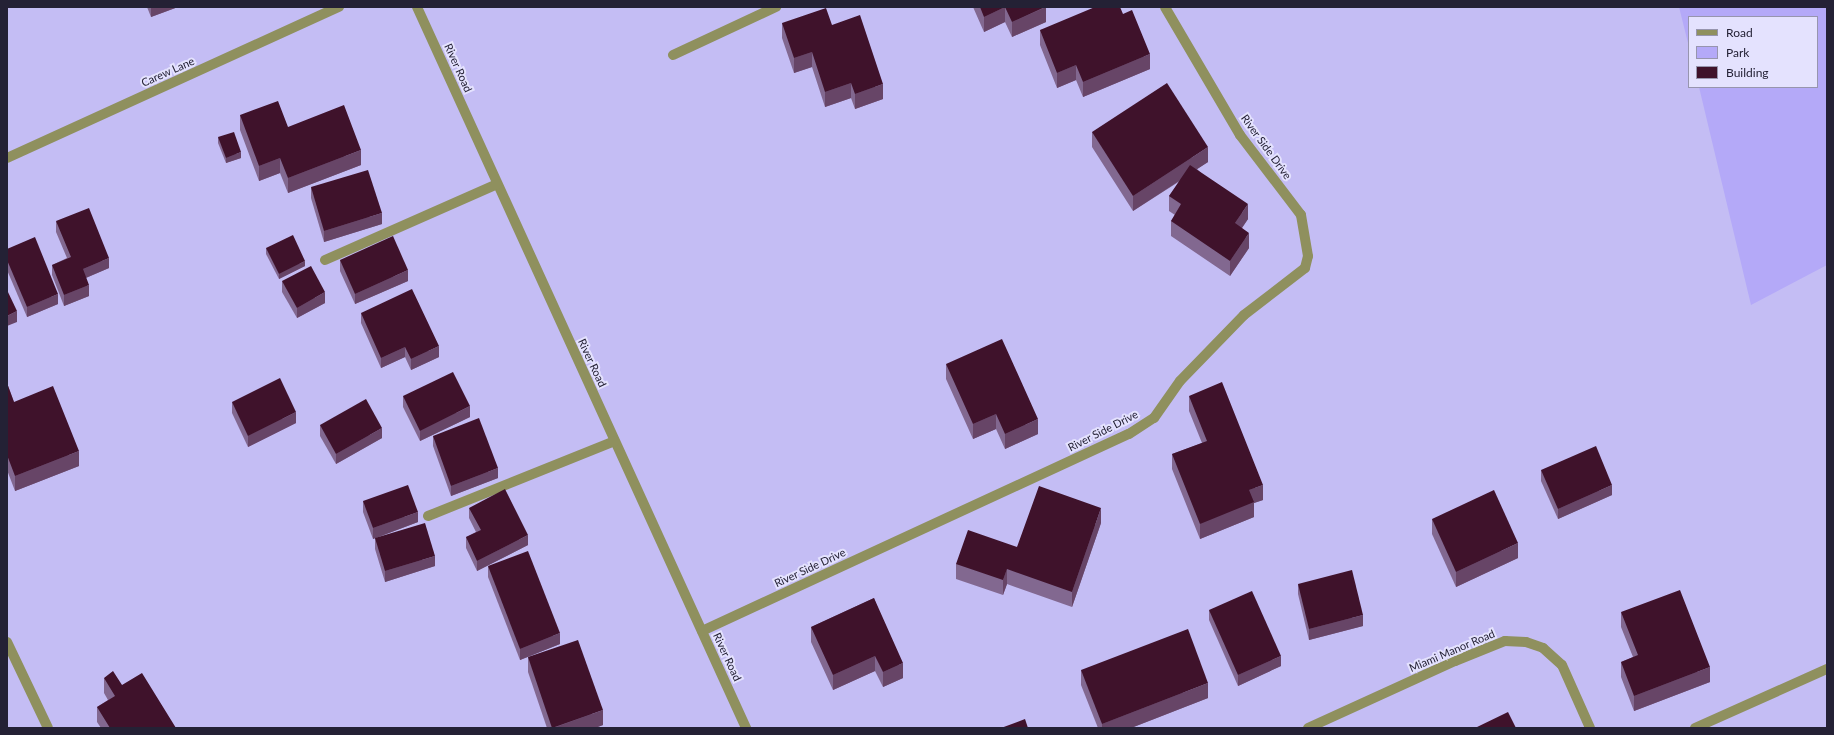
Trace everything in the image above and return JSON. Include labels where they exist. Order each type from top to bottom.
[{"type":"street","name":"Carew Lane","points":[[7,158],[340,7]]},
{"type":"street","name":"River Road","points":[[417,7],[746,728]]},
{"type":"street","points":[[673,55],[776,7]]},
{"type":"street","name":"River Side Drive","points":[[702,631],[1108,444],[1154,418],[1180,381],[1244,315],[1305,268],[1308,256],[1301,215],[1240,135],[1165,7]]},
{"type":"street","points":[[325,260],[497,184]]},
{"type":"street","points":[[428,516],[615,441]]},
{"type":"street","name":"Miami Manor Road","points":[[1308,728],[1455,661],[1505,641],[1526,642],[1543,648],[1562,665],[1590,728]]},
{"type":"street","points":[[7,642],[48,728]]},
{"type":"street","points":[[1695,728],[1827,669]]},
{"type":"green space","points":[[1679,7],[1827,7],[1827,265],[1751,305],[1699,88],[1818,88],[1818,16],[1688,16],[1688,43]]},
{"type":"building","points":[[980,7],[1005,7],[984,17]]},
{"type":"building","points":[[1005,7],[1045,7],[1012,22]]},
{"type":"building","points":[[1095,7],[1120,7],[1123,14],[1132,10],[1150,54],[1083,82],[1076,65],[1057,73],[1040,30]]},
{"type":"building","points":[[826,8],[832,25],[860,15],[883,84],[855,94],[851,83],[825,92],[812,52],[794,58],[782,23]]},
{"type":"building","points":[[1167,83],[1208,147],[1133,196],[1092,132]]},
{"type":"building","points":[[278,101],[288,127],[344,105],[361,150],[288,178],[280,158],[259,166],[240,115]]},
{"type":"building","points":[[234,132],[241,152],[226,158],[218,137]]},
{"type":"building","points":[[1190,165],[1248,204],[1235,223],[1249,233],[1230,261],[1171,221],[1181,204],[1169,196]]},
{"type":"building","points":[[368,170],[382,213],[324,231],[311,187]]},
{"type":"building","points":[[89,208],[109,258],[83,269],[89,285],[64,295],[52,265],[71,257],[56,221]]},
{"type":"building","points":[[293,235],[305,261],[279,274],[266,248]]},
{"type":"building","points":[[393,236],[408,270],[355,294],[340,260]]},
{"type":"building","points":[[35,237],[58,294],[27,307],[7,260],[7,249]]},
{"type":"building","points":[[311,266],[325,292],[297,308],[282,281]]},
{"type":"building","points":[[412,289],[439,346],[411,359],[405,347],[381,358],[361,313]]},
{"type":"building","points":[[7,290],[17,311],[7,316]]},
{"type":"building","points":[[1002,339],[1038,419],[1005,434],[996,414],[973,424],[946,364]]},
{"type":"building","points":[[453,372],[470,406],[420,431],[403,396]]},
{"type":"building","points":[[280,378],[296,412],[248,436],[232,402]]},
{"type":"building","points":[[1222,382],[1263,485],[1249,490],[1254,502],[1200,524],[1172,454],[1207,441],[1189,396]]},
{"type":"building","points":[[7,383],[14,402],[53,386],[79,451],[15,476],[7,455]]},
{"type":"building","points":[[366,399],[382,428],[336,454],[320,425]]},
{"type":"building","points":[[479,418],[498,468],[451,486],[433,436]]},
{"type":"building","points":[[1596,446],[1612,485],[1558,509],[1541,470]]},
{"type":"building","points":[[408,485],[418,512],[373,528],[363,501]]},
{"type":"building","points":[[1039,486],[1101,508],[1072,592],[1007,569],[1003,580],[956,564],[968,530],[1017,547]]},
{"type":"building","points":[[505,489],[528,535],[477,561],[466,537],[481,530],[469,508]]},
{"type":"building","points":[[1494,490],[1518,543],[1456,572],[1432,519]]},
{"type":"building","points":[[425,523],[435,556],[385,571],[375,538]]},
{"type":"building","points":[[528,551],[560,633],[520,649],[488,566]]},
{"type":"building","points":[[1352,570],[1363,615],[1309,629],[1298,584]]},
{"type":"building","points":[[1680,590],[1710,667],[1634,696],[1621,662],[1638,655],[1621,612]]},
{"type":"building","points":[[1252,591],[1281,656],[1238,675],[1209,610]]},
{"type":"building","points":[[874,598],[903,663],[883,672],[875,656],[833,675],[811,627]]},
{"type":"building","points":[[1188,629],[1208,683],[1102,724],[1081,670]]},
{"type":"building","points":[[578,640],[603,710],[552,728],[528,657]]},
{"type":"building","points":[[113,671],[122,685],[142,673],[176,728],[110,728],[97,707],[115,696],[104,678]]},
{"type":"building","points":[[1508,712],[1516,728],[1475,728]]},
{"type":"building","points":[[1025,719],[1028,728],[1001,728]]}]
